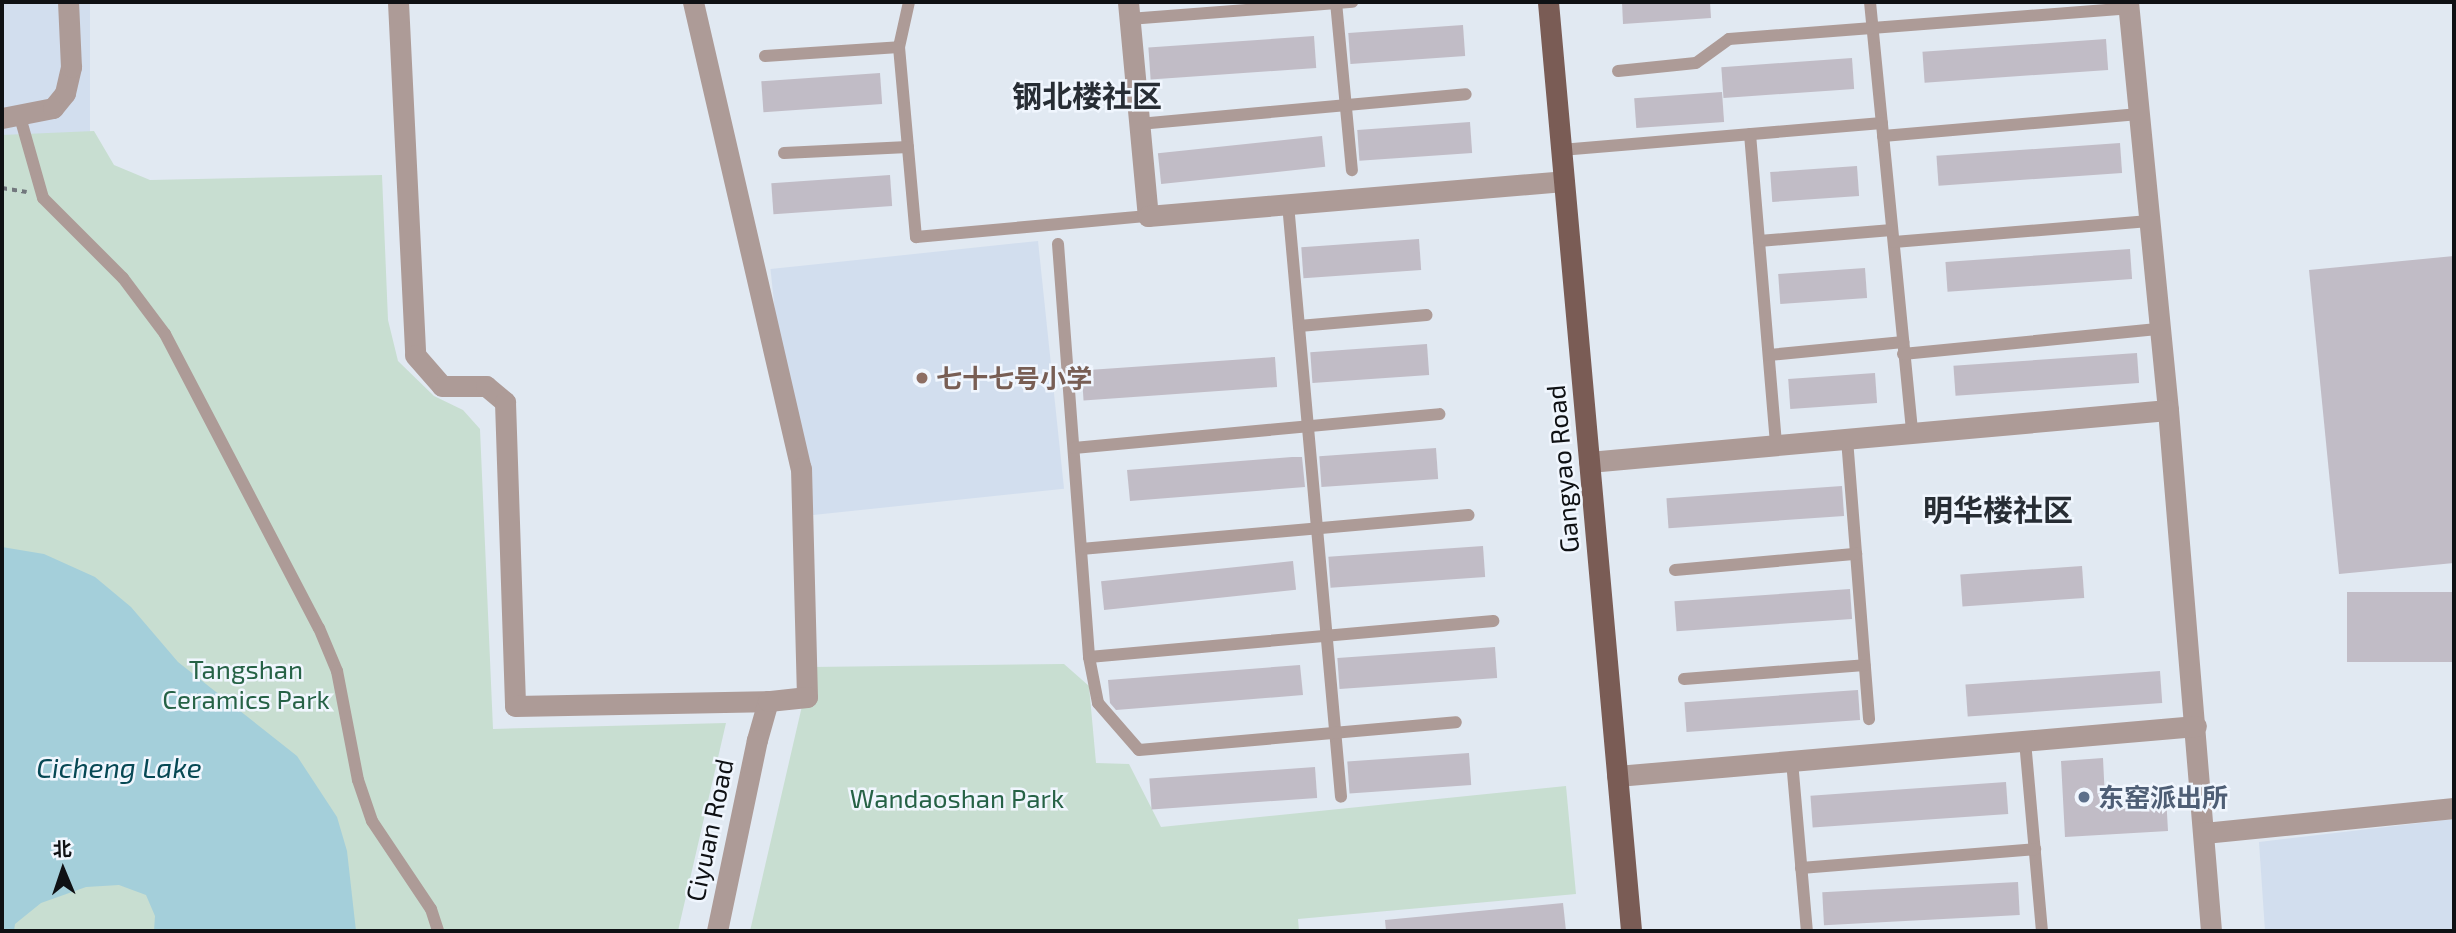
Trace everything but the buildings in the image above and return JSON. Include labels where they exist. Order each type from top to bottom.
[{"type":"main road","name":"Gangyao Road","points":[[1548,2],[1630,931]]},
{"type":"street","points":[[11,118],[53,108],[65,93],[71,67],[68,2]]},
{"type":"street","points":[[398,2],[415,355],[442,386],[486,386],[505,402],[515,706],[768,701],[807,697],[801,468],[693,2]]},
{"type":"street","points":[[2128,5],[2168,410],[2211,931]]},
{"type":"street","points":[[1128,10],[1148,216],[1564,181]]},
{"type":"street","points":[[1589,462],[2168,410]]},
{"type":"street","name":"Ciyuan Road","points":[[717,931],[757,740],[768,701]]},
{"type":"street","points":[[1617,776],[2196,726]]},
{"type":"street","points":[[2204,834],[2454,808]]},
{"type":"lane","points":[[909,2],[900,47],[916,237],[1148,216]]},
{"type":"lane","points":[[1128,10],[1352,2]]},
{"type":"lane","points":[[1870,2],[1912,433]]},
{"type":"lane","points":[[1336,3],[1352,170]]},
{"type":"lane","points":[[1618,71],[1696,63],[1729,39],[2128,5]]},
{"type":"lane","points":[[765,56],[900,47]]},
{"type":"lane","points":[[1139,124],[1466,94]]},
{"type":"lane","points":[[1561,150],[1750,134],[2139,114]]},
{"type":"lane","points":[[11,118],[43,198],[123,278],[165,334],[319,628],[337,671],[358,780],[372,821],[431,909],[438,931]]},
{"type":"lane","points":[[1750,134],[1776,445]]},
{"type":"lane","points":[[784,153],[908,147]]},
{"type":"lane","points":[[1288,204],[1341,797]]},
{"type":"lane","points":[[1759,242],[2150,221]]},
{"type":"lane","points":[[1058,244],[1089,657],[1098,703],[1139,750],[1456,722]]},
{"type":"lane","points":[[1299,326],[1427,315]]},
{"type":"lane","points":[[1769,355],[2160,329]]},
{"type":"lane","points":[[1074,448],[1439,414]]},
{"type":"lane","points":[[1847,439],[1869,719]]},
{"type":"lane","points":[[1081,549],[1469,515]]},
{"type":"lane","points":[[1675,570],[1856,554]]},
{"type":"lane","points":[[1089,657],[1493,621]]},
{"type":"lane","points":[[1684,679],[1864,665]]},
{"type":"lane","points":[[2025,741],[2042,931]]},
{"type":"lane","points":[[1792,761],[1807,931]]},
{"type":"lane","points":[[1801,868],[2035,849]]},
{"type":"path","points":[[2,188],[39,195]]},
{"type":"shaded area","points":[[2,2],[90,2],[90,135],[2,135]]},
{"type":"shaded area","name":"七十七号小学","points":[[1038,241],[1064,489],[797,517],[770,269]]},
{"type":"shaded area","points":[[2454,819],[2454,931],[2265,931],[2259,842]]},
{"type":"green space","name":"Tangshan Ceramics Park","points":[[94,131],[114,165],[150,180],[382,175],[388,320],[398,361],[434,396],[463,410],[480,429],[493,729],[726,723],[678,931],[2,931],[2,135]]},
{"type":"green space","name":"Wandaoshan Park","points":[[1064,664],[1089,686],[1096,763],[1129,764],[1161,827],[1566,786],[1576,894],[1298,919],[1299,931],[750,931],[811,667]]},
{"type":"water","name":"Cicheng Lake","points":[[2,547],[44,554],[95,577],[131,607],[178,662],[297,756],[337,817],[347,851],[356,931],[154,931],[155,916],[146,895],[119,885],[86,887],[41,903],[15,924],[14,931],[2,931]]},
{"type":"place","name":"七十七号小学","points":[[922,378]]},
{"type":"place","name":"东窑派出所","points":[[2084,797]]},
{"type":"district","name":"钢北楼社区","points":[[1087,95]]},
{"type":"district","name":"明华楼社区","points":[[1998,509]]}]
